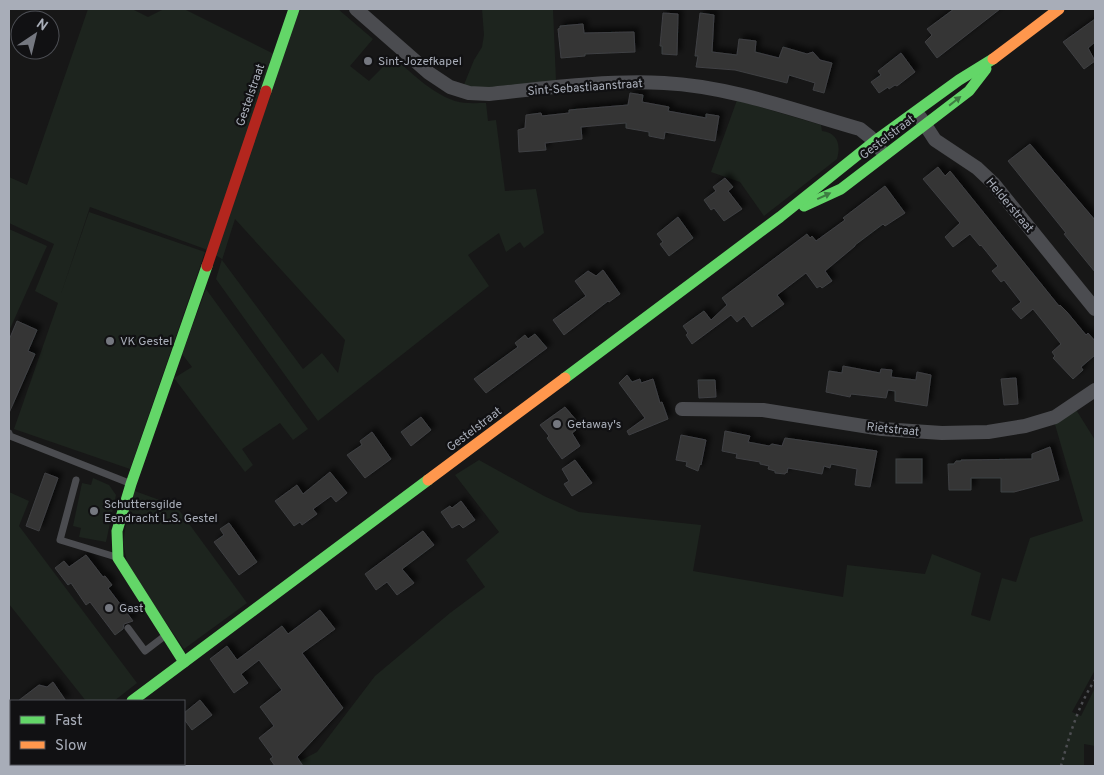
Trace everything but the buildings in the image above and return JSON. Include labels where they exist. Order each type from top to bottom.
[{"type":"main road","name":"Gestelstraat","points":[[118,558],[117,532],[131,484],[204,276],[294,9]]},
{"type":"main road","name":"Gestelstraat","points":[[133,700],[780,217],[800,199],[875,142],[959,80],[995,58],[1050,12]]},
{"type":"main road","name":"Gestelstraat","points":[[780,217],[840,189],[886,155],[969,91],[995,58]]},
{"type":"main road","points":[[118,558],[184,662]]},
{"type":"street","name":"Sint-Sebastiaanstraat","points":[[356,9],[429,74],[450,87],[488,94],[617,82],[675,84],[714,89],[860,129],[886,155]]},
{"type":"street","name":"Helderstraat","points":[[916,112],[935,140],[977,168],[993,184],[1095,309]]},
{"type":"street","name":"Rietstraat","points":[[682,408],[763,410],[882,429],[942,433],[988,432],[1048,420],[1076,404],[1095,390]]},
{"type":"lane","points":[[9,433],[10,436],[131,484]]},
{"type":"lane","points":[[76,480],[60,540],[118,558]]},
{"type":"lane","points":[[128,628],[145,651],[166,634]]},
{"type":"path","points":[[1061,766],[1070,735],[1090,687],[1095,680]]},
{"type":"shaded area","points":[[88,9],[132,9],[148,17],[164,9],[184,9],[274,54],[301,9],[338,9],[373,39],[350,66],[369,81],[393,57],[422,82],[446,97],[462,103],[486,103],[488,121],[496,120],[505,191],[536,189],[544,233],[524,248],[520,242],[506,252],[499,233],[468,255],[489,286],[318,421],[216,279],[222,259],[205,249],[90,207],[61,294],[89,212],[205,252],[130,469],[14,429],[58,303],[35,291],[54,244],[9,223],[9,177],[27,185]],"holes":[[[235,219],[345,340],[338,373],[322,353],[303,369],[222,260]]]},
{"type":"shaded area","points":[[482,9],[553,9],[556,81],[489,90],[463,87],[474,60],[482,47],[484,35]]},
{"type":"shaded area","points":[[737,100],[821,125],[822,131],[832,134],[837,140],[839,149],[837,159],[764,216],[740,182],[711,172]]},
{"type":"shaded area","points":[[9,229],[47,246],[9,331]]},
{"type":"shaded area","points":[[206,289],[308,429],[293,440],[280,423],[242,449],[253,465],[245,472],[174,378],[192,367],[182,354]]},
{"type":"shaded area","points":[[1075,408],[1095,440],[1095,670],[1072,712],[1081,716],[1095,688],[1095,746],[1084,744],[1084,766],[290,766],[317,752],[375,676],[450,613],[485,587],[466,560],[499,532],[455,475],[479,460],[544,496],[579,512],[701,525],[693,571],[843,597],[847,565],[925,574],[932,554],[981,573],[971,615],[990,621],[1002,578],[1016,582],[1030,538],[1083,521],[1054,421]]},
{"type":"shaded area","name":"Schuttersgilde Eendracht L.S. Gestel","points":[[93,478],[109,485],[116,495],[106,542],[79,537],[81,528],[73,526],[82,483],[91,485]]},
{"type":"shaded area","points":[[132,490],[176,506],[247,603],[184,649],[128,567],[123,542]]},
{"type":"shaded area","points":[[9,492],[29,501],[19,526],[137,683],[115,700],[85,700],[9,604]]},
{"type":"traffic: fast","points":[[266,91],[294,9]]},
{"type":"traffic: fast","points":[[565,378],[780,217],[875,141],[959,80],[993,59]]},
{"type":"traffic: fast","points":[[804,206],[841,189],[969,91],[986,69]]},
{"type":"traffic: fast","points":[[184,662],[118,558],[117,531],[131,484],[207,266]]},
{"type":"traffic: fast","points":[[133,700],[428,480]]},
{"type":"traffic: slow","points":[[993,59],[1059,9]]},
{"type":"traffic: slow","points":[[428,480],[565,378]]},
{"type":"traffic: jam","points":[[207,266],[266,91]]},
{"type":"place","name":"Sint-Jozefkapel","points":[[368,61]]},
{"type":"place","name":"VK Gestel","points":[[110,341]]},
{"type":"place","name":"Getaway's","points":[[557,424]]},
{"type":"place","name":"Schuttersgilde Eendracht L.S. Gestel","points":[[94,511]]},
{"type":"place","name":"Gast","points":[[109,608]]}]
